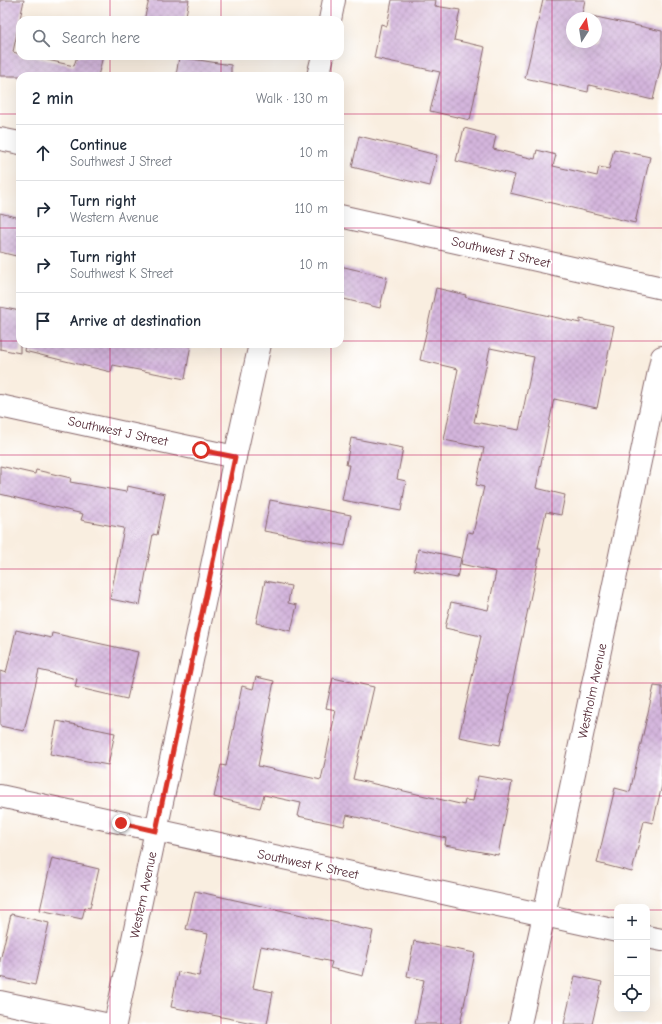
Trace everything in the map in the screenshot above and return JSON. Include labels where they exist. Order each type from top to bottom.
[{"type":"street","points":[[331,16],[334,0]]},
{"type":"street","points":[[319,72],[321,60]]},
{"type":"street","points":[[0,139],[16,142]]},
{"type":"street","name":"Southwest I Street","points":[[344,217],[662,288]]},
{"type":"street","name":"Western Avenue","points":[[115,1024],[259,348]]},
{"type":"street","name":"Westholm Avenue","points":[[520,1024],[662,357]]},
{"type":"street","name":"Southwest J Street","points":[[0,406],[235,457]]},
{"type":"street","name":"Southwest K Street","points":[[0,796],[614,930]]},
{"type":"street","points":[[650,938],[662,940]]},
{"type":"street","points":[[0,1002],[105,1024]]},
{"type":"building","points":[[0,0],[24,0],[21,16],[16,16],[16,38],[13,52],[16,53],[16,60],[48,60],[74,66],[76,60],[102,60],[99,72],[16,72],[16,76],[0,76]]},
{"type":"building","points":[[149,0],[189,0],[186,16],[145,16]]},
{"type":"building","points":[[392,0],[436,0],[435,6],[460,10],[454,40],[485,47],[470,120],[430,111],[440,72],[374,58],[381,24],[387,26]]},
{"type":"building","points":[[543,0],[585,0],[582,12],[566,12],[566,48],[602,48],[602,18],[662,31],[662,61],[653,100],[589,85],[588,92],[525,78]]},
{"type":"building","points":[[179,60],[198,60],[231,65],[231,72],[177,72]]},
{"type":"building","points":[[464,128],[496,136],[493,149],[535,159],[537,150],[556,155],[553,166],[597,176],[599,167],[609,169],[614,149],[650,157],[635,223],[510,193],[515,175],[456,161]]},
{"type":"building","points":[[359,136],[437,155],[430,186],[352,167]]},
{"type":"building","points":[[0,213],[16,217],[16,256],[0,252]]},
{"type":"building","points":[[344,267],[387,277],[380,308],[344,299]]},
{"type":"building","points":[[436,288],[466,295],[465,297],[580,323],[580,319],[614,326],[597,408],[554,399],[536,488],[565,495],[561,515],[546,512],[538,548],[541,548],[500,745],[459,737],[481,636],[445,628],[451,602],[488,610],[496,572],[461,564],[468,532],[473,533],[484,487],[476,485],[484,448],[444,440],[458,369],[420,360]],"holes":[[[490,348],[534,357],[519,430],[474,422]]]},
{"type":"building","points":[[0,307],[16,310],[16,348],[20,348],[20,353],[0,349]]},
{"type":"building","points":[[24,348],[190,348],[185,379],[113,365],[111,372],[24,351]]},
{"type":"building","points":[[351,438],[403,448],[397,479],[406,481],[401,511],[342,500],[349,465],[346,465]]},
{"type":"building","points":[[0,466],[35,474],[36,470],[71,478],[70,482],[126,492],[127,486],[165,494],[157,535],[153,534],[140,605],[110,599],[124,528],[81,520],[83,514],[0,494]]},
{"type":"building","points":[[270,500],[351,515],[345,546],[264,531]]},
{"type":"building","points":[[418,549],[461,558],[457,578],[414,570]]},
{"type":"building","points":[[265,581],[291,586],[288,603],[297,605],[291,631],[256,623]]},
{"type":"building","points":[[16,630],[51,638],[52,633],[138,652],[127,699],[75,687],[77,679],[39,670],[24,731],[0,726],[0,671],[6,673]]},
{"type":"building","points":[[256,677],[274,681],[258,766],[321,780],[336,710],[326,708],[333,678],[374,687],[353,779],[464,805],[465,800],[473,801],[478,776],[512,782],[498,855],[445,845],[446,838],[347,815],[344,826],[298,816],[301,803],[264,795],[260,808],[214,797],[221,765],[226,766],[242,686],[253,689]]},
{"type":"building","points":[[654,686],[662,687],[662,785],[653,823],[644,821],[632,872],[597,863],[615,788],[630,792]]},
{"type":"building","points":[[57,721],[115,733],[108,765],[50,754]]},
{"type":"building","points":[[52,858],[99,869],[90,908],[85,907],[82,919],[40,910]]},
{"type":"building","points":[[195,891],[373,931],[363,976],[330,968],[332,962],[261,946],[253,988],[273,992],[267,1024],[258,1024],[171,1007],[178,972],[199,976],[208,934],[186,929]]},
{"type":"building","points":[[11,914],[49,923],[35,985],[0,977],[0,961]]},
{"type":"building","points":[[414,941],[475,953],[460,1024],[415,1024],[424,980],[407,976]]},
{"type":"building","points":[[575,976],[602,982],[592,1024],[564,1024]]},
{"type":"route","points":[[121,823],[156,831],[235,457],[201,450]]}]
